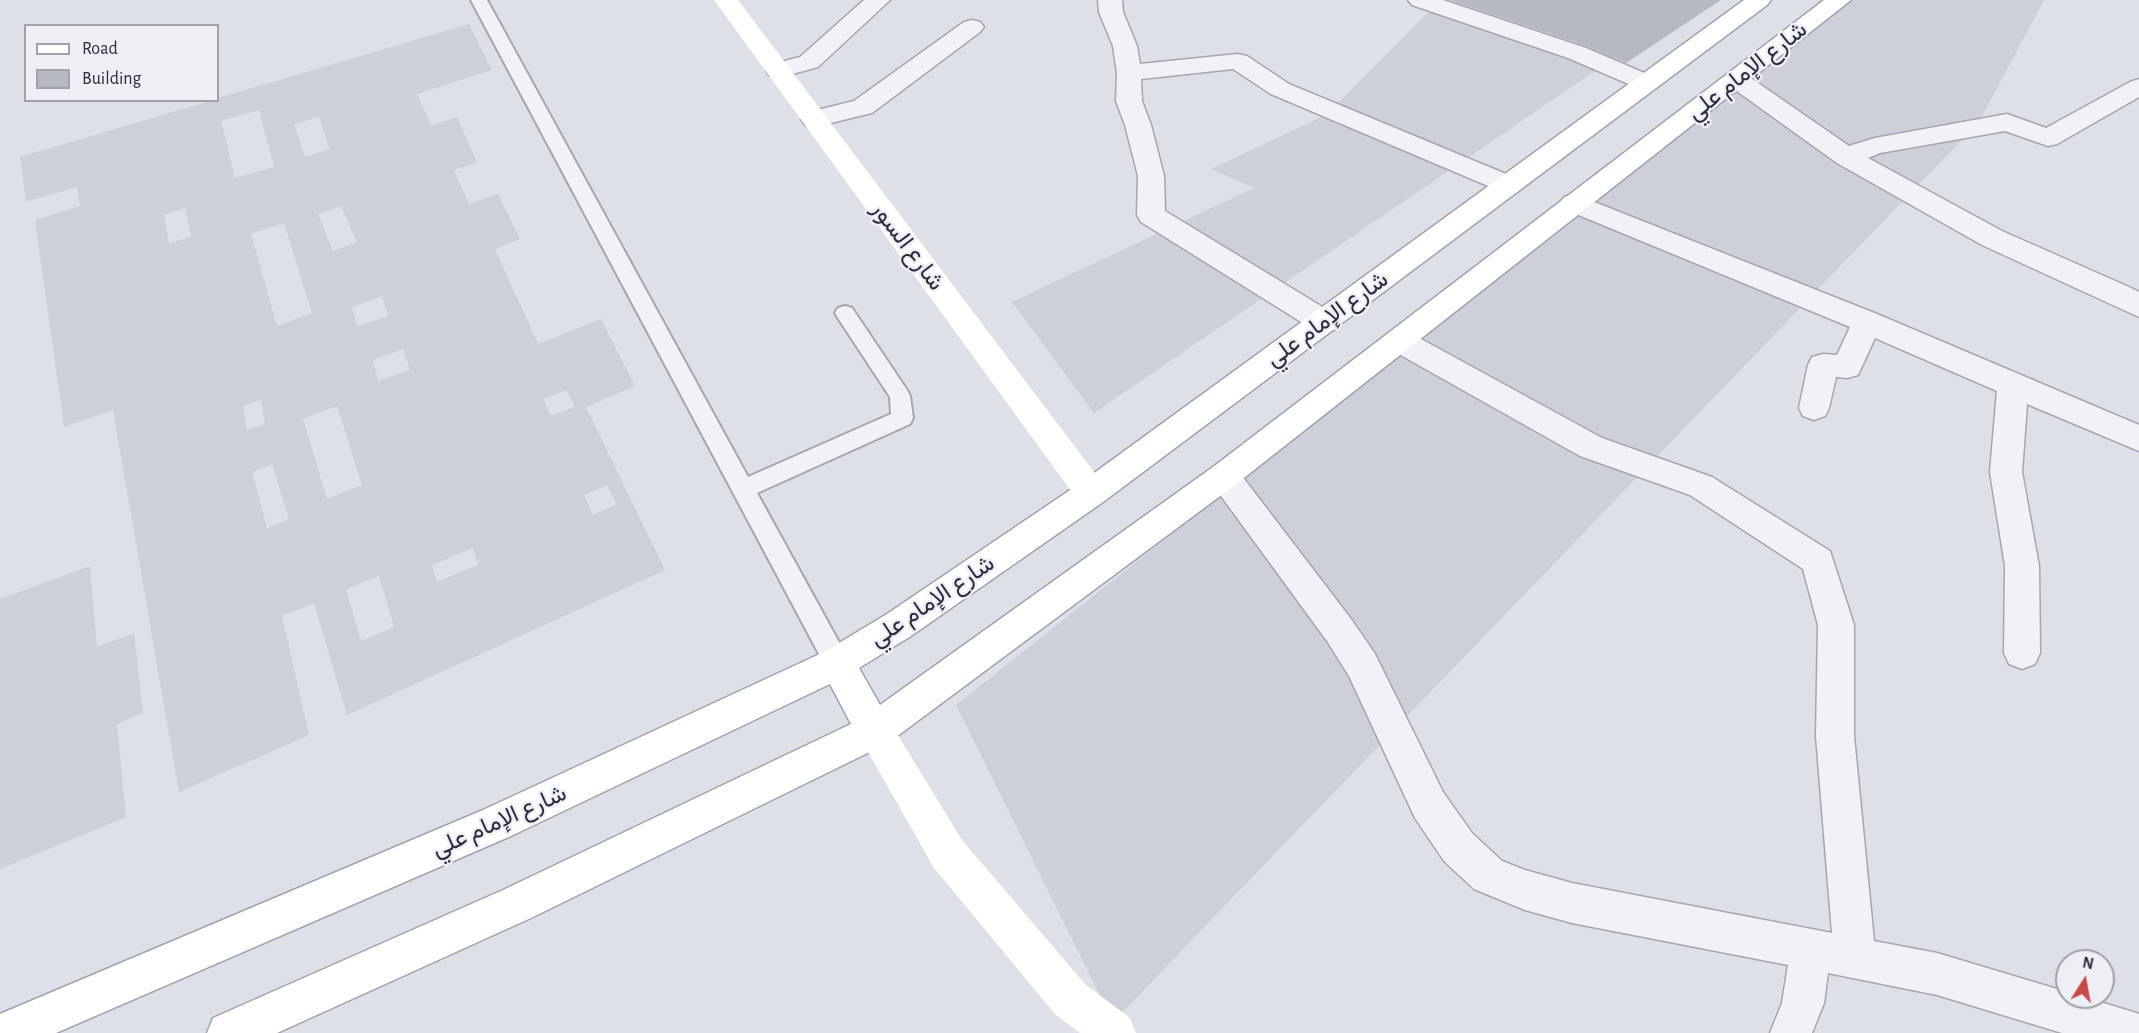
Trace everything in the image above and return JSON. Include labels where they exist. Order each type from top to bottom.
[{"type":"main road","name":"شارع السور","points":[[726,0],[1091,493]]},
{"type":"main road","name":"شارع الإمام علي","points":[[6,1033],[497,823],[837,663],[899,625],[1091,493],[1759,0]]},
{"type":"main road","name":"شارع الإمام علي","points":[[228,1033],[517,904],[875,731],[1224,476],[1839,0]]},
{"type":"main road","points":[[837,663],[948,854],[1070,999],[1115,1033]]},
{"type":"street","points":[[778,70],[809,62],[878,0]]},
{"type":"street","points":[[1110,0],[1112,12],[1125,46],[1129,73],[1129,101],[1138,125],[1150,176],[1151,216],[1324,322]]},
{"type":"street","points":[[1420,0],[1577,54],[1647,83]]},
{"type":"street","points":[[814,119],[863,107],[972,27]]},
{"type":"street","points":[[1129,73],[1238,61],[1280,90],[1509,185]]},
{"type":"street","points":[[1736,80],[1846,157],[1992,238],[2119,294],[2139,306]]},
{"type":"street","points":[[1846,157],[1875,146],[2007,122],[2048,138],[2139,87]]},
{"type":"street","points":[[1574,204],[1867,322],[2139,439]]},
{"type":"street","points":[[1814,408],[1823,365],[1847,367],[1867,322]]},
{"type":"street","points":[[1400,341],[1591,447],[1701,486],[1818,561],[1836,625],[1835,736],[1855,958]]},
{"type":"street","points":[[2013,386],[2006,472],[2022,566],[2022,653]]},
{"type":"street","points":[[1224,476],[1339,630],[1362,665],[1429,806],[1458,847],[1488,875],[1525,890],[1572,903],[1937,974],[2081,1025],[2133,1033]]},
{"type":"street","points":[[1791,1033],[1803,1003],[1811,950]]},
{"type":"lane","points":[[479,0],[837,663]]},
{"type":"lane","points":[[743,489],[902,418],[900,396],[845,313]]},
{"type":"shaded area","points":[[1440,0],[1699,0],[1094,413],[1012,302],[1254,188],[1211,169],[1326,115]]},
{"type":"shaded area","points":[[1844,0],[2044,0],[1979,122],[1113,1022],[956,705]]},
{"type":"shaded area","points":[[469,24],[492,70],[417,94],[431,125],[457,117],[477,162],[454,170],[469,204],[498,194],[520,239],[495,249],[538,344],[601,319],[635,386],[586,407],[665,570],[347,715],[314,603],[282,616],[309,735],[179,792],[113,410],[64,427],[35,220],[80,206],[77,187],[26,202],[20,157],[207,102],[219,102],[219,98]],"holes":[[[259,110],[274,167],[235,178],[221,121]],[[319,117],[330,149],[305,157],[294,124]],[[341,206],[357,242],[333,251],[318,214]],[[185,208],[191,236],[169,244],[164,215]],[[284,223],[312,313],[277,326],[251,234]],[[382,296],[388,316],[357,326],[352,307]],[[403,349],[410,370],[378,381],[373,360]],[[566,390],[575,407],[551,416],[543,399]],[[261,400],[265,424],[247,430],[243,406]],[[337,406],[362,485],[327,499],[303,419]],[[272,464],[289,519],[267,528],[252,472]],[[607,485],[617,504],[593,515],[584,495]],[[473,548],[478,565],[437,582],[432,565]],[[379,576],[394,627],[361,641],[346,589]]]},
{"type":"shaded area","points":[[90,566],[97,647],[134,633],[143,713],[117,724],[126,817],[0,869],[0,599]]},
{"type":"building","points":[[1450,0],[1721,0],[1626,63],[1587,46]]}]
